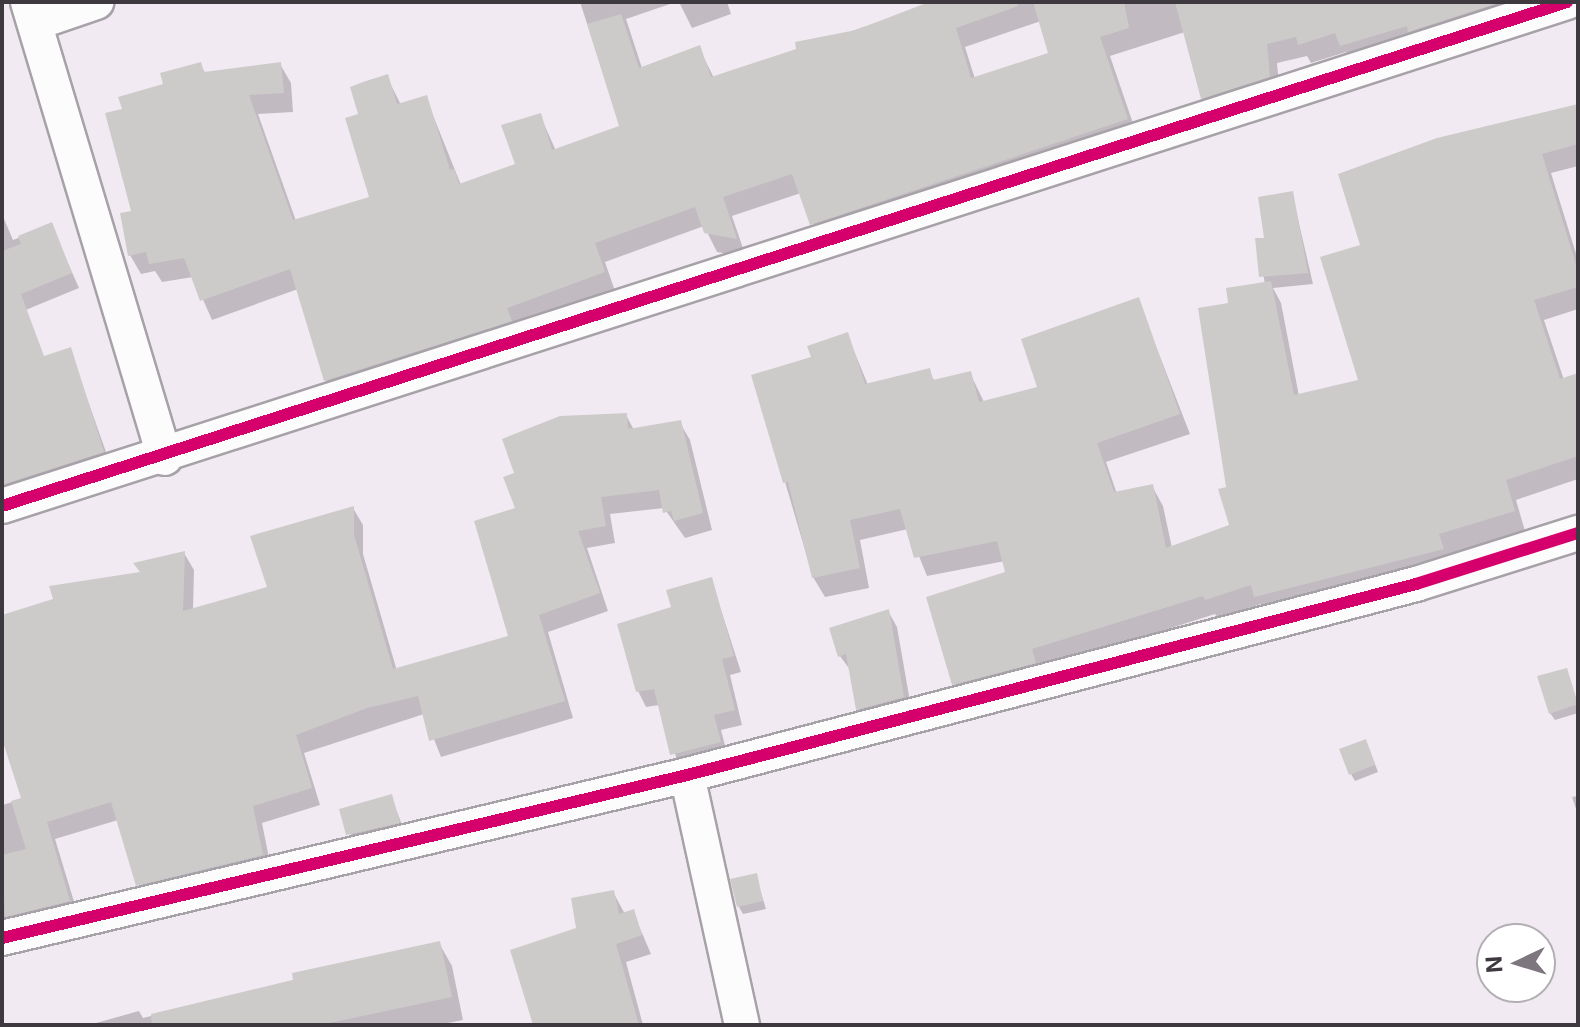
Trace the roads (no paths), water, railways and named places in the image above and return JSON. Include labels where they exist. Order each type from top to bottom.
[{"type":"street","points":[[96,2],[32,13],[165,458]]},
{"type":"street","points":[[2,506],[165,458],[1567,2]]},
{"type":"street","points":[[2,938],[687,775],[1416,584],[1578,533]]},
{"type":"street","points":[[687,775],[742,1025]]}]
